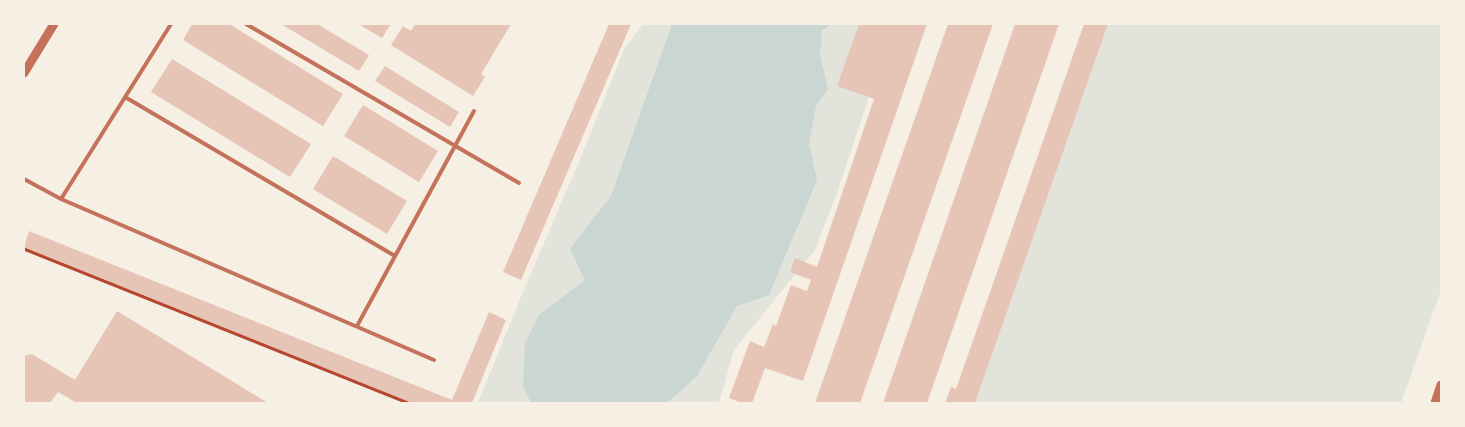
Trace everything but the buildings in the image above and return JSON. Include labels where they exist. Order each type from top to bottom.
[{"type":"street","points":[[24,73],[54,24]]},
{"type":"street","points":[[1435,403],[1441,386]]},
{"type":"lane","points":[[61,199],[170,24]]},
{"type":"lane","points":[[246,24],[519,183]]},
{"type":"lane","points":[[125,97],[395,256]]},
{"type":"lane","points":[[357,326],[474,111]]},
{"type":"lane","points":[[24,179],[61,199],[434,360]]},
{"type":"path","points":[[24,249],[408,403]]},
{"type":"shaded area","points":[[643,24],[893,24],[837,193],[815,250],[734,350],[719,403],[478,403],[584,150],[624,49]]},
{"type":"shaded area","points":[[672,24],[831,24],[822,31],[820,55],[828,89],[816,106],[809,143],[817,180],[769,295],[737,306],[697,376],[667,403],[531,403],[523,385],[525,343],[539,315],[585,280],[570,249],[611,196]]},
{"type":"shaded area","points":[[1108,24],[1441,24],[1441,290],[1401,403],[975,403]]}]
